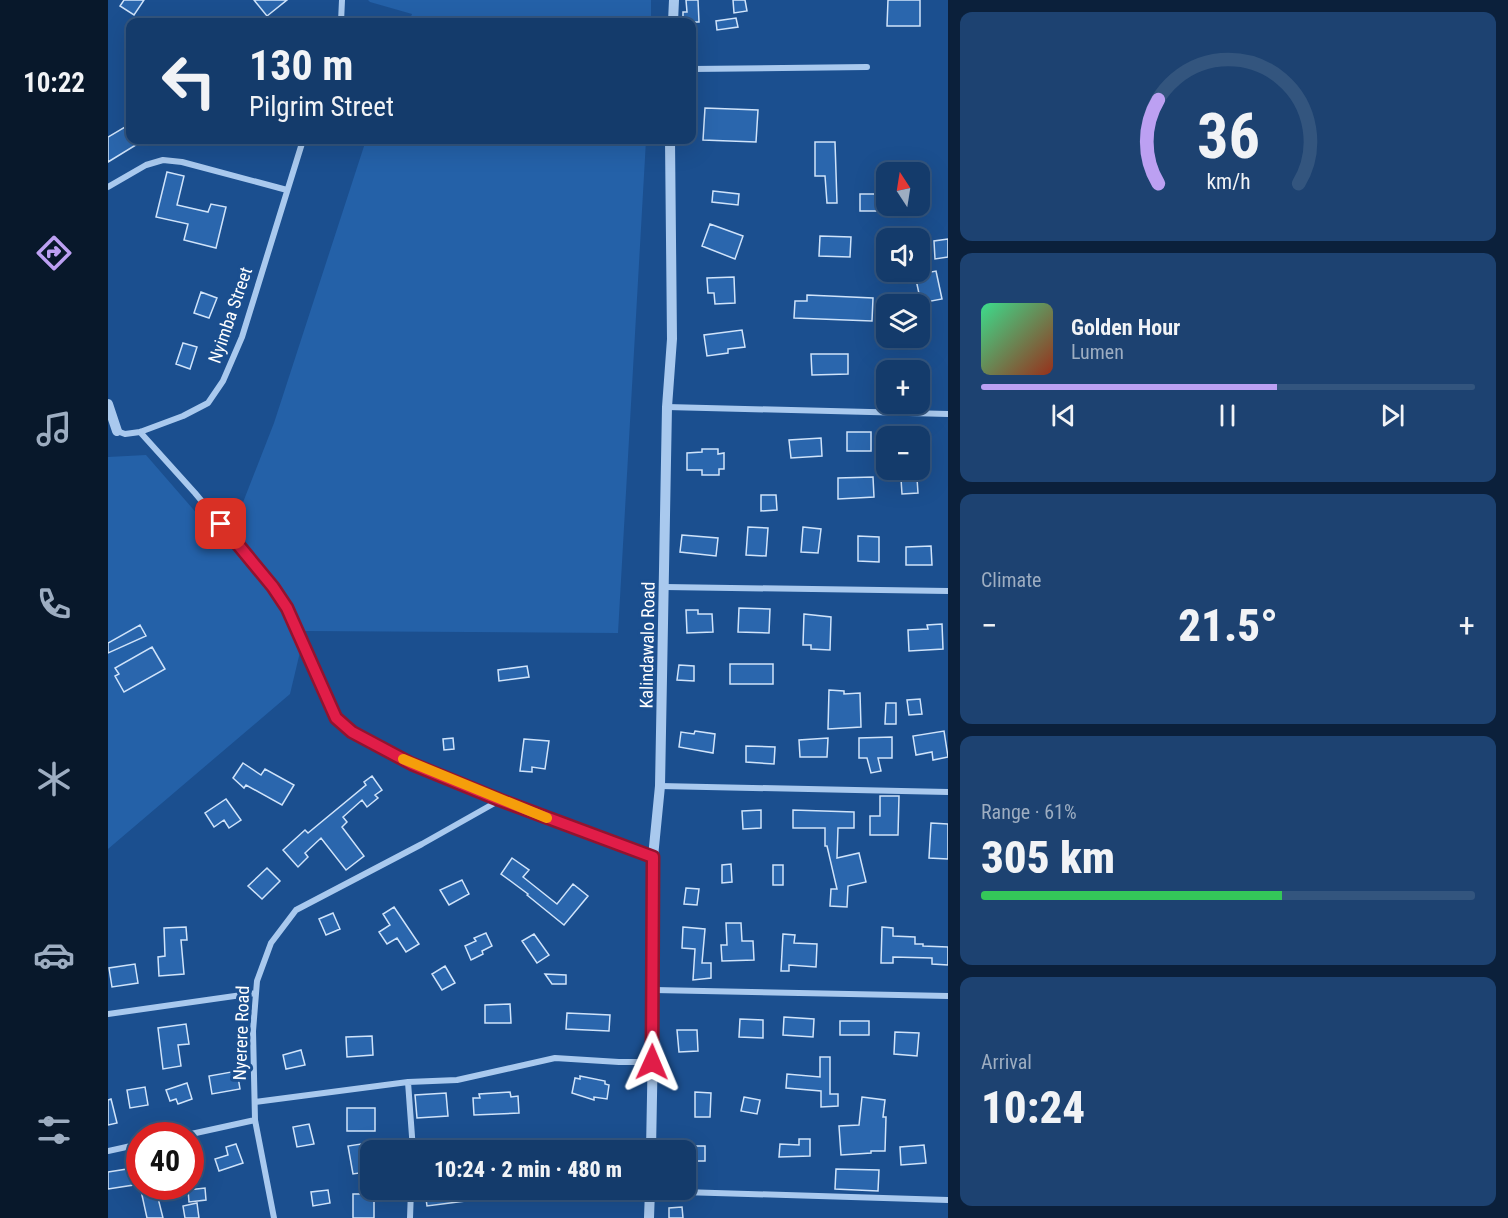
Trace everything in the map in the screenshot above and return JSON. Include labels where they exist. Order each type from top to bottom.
[{"type":"street","points":[[341,18],[342,0]]},
{"type":"street","points":[[672,18],[674,0]]},
{"type":"street","points":[[696,69],[867,67]]},
{"type":"street","name":"Nyimba Street","points":[[117,431],[125,434],[140,432],[183,416],[208,403],[223,381],[242,337],[302,144]]},
{"type":"street","name":"Kalindawalo Road","points":[[651,1140],[654,990],[653,857],[660,786],[667,407],[672,339],[670,144]]},
{"type":"street","points":[[108,187],[146,165],[163,160],[182,162],[287,190]]},
{"type":"street","points":[[108,404],[117,431]]},
{"type":"street","points":[[667,407],[948,414]]},
{"type":"street","points":[[140,432],[195,493],[273,587],[287,608],[336,718],[352,732],[412,764],[500,800],[653,857]]},
{"type":"street","points":[[664,587],[948,591]]},
{"type":"street","points":[[660,786],[948,792]]},
{"type":"street","name":"Nyerere Road","points":[[274,1218],[255,1120],[253,1031],[257,981],[272,943],[297,910],[500,800]]},
{"type":"street","points":[[654,990],[948,996]]},
{"type":"street","points":[[108,1014],[256,993]]},
{"type":"street","points":[[255,1102],[408,1082],[457,1080],[555,1058],[652,1062]]},
{"type":"street","points":[[408,1082],[412,1140]]},
{"type":"street","points":[[204,1131],[255,1120]]},
{"type":"street","points":[[108,1151],[126,1147]]},
{"type":"street","points":[[696,1192],[948,1200]]},
{"type":"street","points":[[410,1218],[411,1200]]},
{"type":"street","points":[[649,1218],[650,1200]]},
{"type":"shaded area","points":[[368,0],[651,0],[651,18],[410,18],[412,14]]},
{"type":"shaded area","points":[[365,144],[646,144],[618,633],[305,631],[290,694],[108,849],[108,457],[146,455],[219,539],[233,528],[274,423]]},
{"type":"building","points":[[124,0],[144,0],[134,15],[120,6]]},
{"type":"building","points":[[254,0],[287,0],[267,16]]},
{"type":"building","points":[[686,0],[698,0],[699,22],[696,22],[696,18],[683,18],[683,12],[687,12]]},
{"type":"building","points":[[733,0],[745,0],[747,11],[734,13]]},
{"type":"building","points":[[888,0],[920,0],[920,26],[887,26]]},
{"type":"building","points":[[736,18],[738,27],[717,30],[716,21]]},
{"type":"building","points":[[705,108],[758,110],[756,142],[703,140]]},
{"type":"building","points":[[126,126],[126,144],[137,144],[108,162],[108,137]]},
{"type":"building","points":[[815,142],[835,142],[837,203],[827,203],[825,176],[815,176]]},
{"type":"building","points":[[167,172],[184,176],[177,205],[208,212],[211,204],[226,207],[216,248],[184,240],[188,224],[156,217]]},
{"type":"building","points":[[713,191],[739,194],[738,205],[712,202]]},
{"type":"building","points":[[860,194],[876,194],[876,211],[860,211]]},
{"type":"building","points":[[710,224],[743,236],[735,259],[702,246]]},
{"type":"building","points":[[820,236],[851,237],[850,257],[819,256]]},
{"type":"building","points":[[948,239],[948,257],[935,259],[934,241]]},
{"type":"building","points":[[936,271],[942,299],[930,301],[930,294],[919,294],[916,282],[930,282],[930,272]]},
{"type":"building","points":[[734,277],[735,303],[715,304],[714,293],[708,293],[707,278]]},
{"type":"building","points":[[201,292],[217,298],[209,318],[194,313]]},
{"type":"building","points":[[807,295],[873,298],[872,321],[794,318],[795,301],[807,301]]},
{"type":"building","points":[[742,330],[745,347],[728,349],[728,353],[707,356],[704,335]]},
{"type":"building","points":[[183,343],[197,347],[190,369],[176,364]]},
{"type":"building","points":[[811,354],[848,354],[848,374],[812,375]]},
{"type":"building","points":[[847,432],[871,432],[871,451],[847,451]]},
{"type":"building","points":[[821,438],[822,456],[791,458],[789,440]]},
{"type":"building","points":[[702,449],[718,449],[718,454],[724,453],[724,469],[719,469],[719,475],[702,475],[702,470],[687,470],[687,453],[702,452]]},
{"type":"building","points":[[873,477],[874,497],[838,499],[838,478]]},
{"type":"building","points":[[901,480],[917,480],[918,493],[902,494]]},
{"type":"building","points":[[761,495],[776,495],[777,510],[761,511]]},
{"type":"building","points":[[748,527],[768,528],[766,556],[746,555]]},
{"type":"building","points":[[803,527],[821,529],[818,553],[801,552]]},
{"type":"building","points":[[682,535],[718,538],[716,556],[680,552]]},
{"type":"building","points":[[858,536],[879,537],[879,562],[858,561]]},
{"type":"building","points":[[931,546],[932,565],[906,565],[906,547]]},
{"type":"building","points":[[739,608],[770,609],[769,633],[738,632]]},
{"type":"building","points":[[686,610],[698,610],[698,614],[712,614],[713,632],[687,633]]},
{"type":"building","points":[[804,614],[831,617],[830,650],[811,649],[811,645],[803,645]]},
{"type":"building","points":[[942,624],[943,649],[909,651],[908,630],[928,629],[927,625]]},
{"type":"building","points":[[140,625],[146,636],[108,653],[108,643]]},
{"type":"building","points":[[152,647],[165,669],[124,692],[115,676],[119,674],[115,668]]},
{"type":"building","points":[[730,664],[773,664],[773,684],[730,684]]},
{"type":"building","points":[[679,665],[694,666],[694,681],[677,680]]},
{"type":"building","points":[[527,666],[529,677],[499,681],[498,670]]},
{"type":"building","points":[[829,690],[844,691],[844,694],[860,693],[861,727],[828,729]]},
{"type":"building","points":[[920,699],[922,714],[909,715],[907,700]]},
{"type":"building","points":[[886,703],[896,703],[896,724],[885,724]]},
{"type":"building","points":[[695,731],[715,734],[713,753],[679,747],[681,732],[694,734]]},
{"type":"building","points":[[944,731],[948,757],[933,760],[932,752],[916,755],[913,736]]},
{"type":"building","points":[[892,737],[892,758],[878,758],[881,771],[871,773],[867,758],[859,758],[859,738]]},
{"type":"building","points":[[453,738],[454,749],[444,750],[443,739]]},
{"type":"building","points":[[828,738],[827,757],[800,757],[799,740]]},
{"type":"building","points":[[524,739],[549,741],[545,769],[532,767],[532,772],[520,771]]},
{"type":"building","points":[[746,746],[775,747],[774,764],[746,762]]},
{"type":"building","points":[[243,763],[261,775],[265,769],[294,785],[282,805],[246,785],[244,788],[233,778]]},
{"type":"building","points":[[372,776],[382,790],[375,795],[378,798],[367,807],[362,800],[343,817],[347,822],[342,827],[364,856],[346,870],[321,838],[305,853],[308,857],[298,867],[283,850],[305,830],[308,833],[366,785],[364,782]]},
{"type":"building","points":[[880,796],[899,796],[898,835],[870,835],[870,816],[880,816]]},
{"type":"building","points":[[226,799],[241,820],[229,828],[224,820],[214,827],[205,813]]},
{"type":"building","points":[[761,810],[761,828],[743,829],[742,811]]},
{"type":"building","points":[[793,810],[854,812],[854,828],[838,828],[837,858],[859,853],[866,882],[848,886],[847,907],[830,906],[831,889],[837,889],[827,846],[825,846],[825,828],[793,828]]},
{"type":"building","points":[[931,823],[948,824],[948,859],[929,858]]},
{"type":"building","points":[[512,858],[529,870],[523,877],[557,904],[573,884],[588,896],[564,925],[501,874]]},
{"type":"building","points":[[731,864],[732,882],[722,883],[722,865]]},
{"type":"building","points":[[773,865],[783,865],[783,885],[773,885]]},
{"type":"building","points":[[267,868],[280,881],[262,899],[248,886]]},
{"type":"building","points":[[462,880],[469,894],[449,905],[440,890]]},
{"type":"building","points":[[686,888],[699,889],[697,905],[684,904]]},
{"type":"building","points":[[394,907],[419,944],[406,952],[397,938],[387,944],[379,932],[390,925],[383,914]]},
{"type":"building","points":[[333,913],[340,929],[326,935],[319,919]]},
{"type":"building","points":[[726,923],[741,923],[742,941],[753,941],[754,960],[722,961],[721,945],[727,945]]},
{"type":"building","points":[[186,927],[187,940],[181,940],[184,974],[159,976],[158,957],[165,956],[164,928]]},
{"type":"building","points":[[683,927],[705,929],[702,963],[711,963],[711,978],[693,980],[695,949],[682,948]]},
{"type":"building","points":[[882,927],[893,928],[893,936],[915,937],[915,944],[948,947],[948,965],[932,964],[932,958],[893,957],[893,963],[881,963]]},
{"type":"building","points":[[486,933],[492,946],[471,960],[465,946],[476,941],[474,938]]},
{"type":"building","points":[[534,934],[549,955],[537,963],[522,941]]},
{"type":"building","points":[[783,934],[795,935],[794,943],[817,944],[816,967],[789,965],[789,971],[781,971]]},
{"type":"building","points":[[135,964],[138,983],[112,987],[109,968]]},
{"type":"building","points":[[445,966],[455,983],[442,990],[432,974]]},
{"type":"building","points":[[545,974],[566,975],[566,984],[552,984]]},
{"type":"building","points":[[510,1004],[511,1023],[485,1023],[485,1005]]},
{"type":"building","points":[[567,1013],[610,1015],[609,1031],[566,1029]]},
{"type":"building","points":[[784,1017],[814,1019],[813,1037],[783,1035]]},
{"type":"building","points":[[740,1019],[763,1020],[763,1038],[739,1037]]},
{"type":"building","points":[[840,1021],[869,1021],[869,1035],[840,1035]]},
{"type":"building","points":[[186,1024],[189,1044],[178,1045],[181,1066],[163,1069],[158,1028]]},
{"type":"building","points":[[677,1030],[697,1030],[698,1051],[679,1052]]},
{"type":"building","points":[[895,1032],[919,1033],[917,1056],[894,1054]]},
{"type":"building","points":[[372,1036],[373,1055],[347,1057],[346,1037]]},
{"type":"building","points":[[301,1050],[305,1065],[286,1069],[283,1055]]},
{"type":"building","points":[[820,1057],[830,1057],[830,1094],[838,1094],[838,1106],[821,1107],[821,1091],[786,1088],[787,1074],[820,1077]]},
{"type":"building","points":[[237,1071],[240,1089],[212,1094],[209,1076]]},
{"type":"building","points":[[580,1076],[605,1081],[605,1084],[609,1085],[607,1099],[594,1097],[594,1100],[572,1093],[575,1078],[580,1079]]},
{"type":"building","points":[[187,1083],[192,1099],[178,1104],[176,1099],[170,1101],[166,1090]]},
{"type":"building","points":[[145,1087],[148,1105],[130,1108],[127,1090]]},
{"type":"building","points":[[510,1092],[511,1097],[518,1096],[519,1113],[474,1115],[473,1098],[480,1098],[479,1094]]},
{"type":"building","points":[[695,1092],[711,1093],[710,1117],[695,1117]]},
{"type":"building","points":[[446,1093],[448,1116],[417,1118],[415,1095]]},
{"type":"building","points":[[744,1097],[760,1100],[757,1114],[741,1111]]},
{"type":"building","points":[[862,1097],[885,1100],[883,1117],[886,1117],[885,1151],[841,1155],[839,1126],[859,1125]]},
{"type":"building","points":[[111,1099],[117,1123],[108,1125],[108,1100]]},
{"type":"building","points":[[347,1108],[375,1108],[375,1131],[347,1131]]},
{"type":"building","points":[[309,1124],[314,1144],[297,1147],[293,1127]]},
{"type":"building","points":[[799,1139],[810,1139],[810,1156],[779,1157],[780,1144],[799,1145]]},
{"type":"building","points":[[236,1144],[243,1163],[219,1171],[215,1159],[228,1155],[226,1147]]},
{"type":"building","points":[[360,1144],[360,1173],[353,1174],[348,1146]]},
{"type":"building","points":[[924,1145],[926,1163],[901,1165],[900,1147]]},
{"type":"building","points":[[696,1146],[705,1146],[705,1161],[696,1161]]},
{"type":"building","points":[[126,1169],[126,1186],[108,1189],[108,1172]]},
{"type":"building","points":[[836,1169],[879,1170],[878,1191],[835,1189]]},
{"type":"building","points":[[204,1188],[206,1200],[189,1202],[189,1200],[204,1200]]},
{"type":"building","points":[[328,1190],[330,1203],[313,1206],[311,1192]]},
{"type":"building","points":[[353,1194],[360,1194],[360,1200],[374,1200],[374,1218],[353,1218]]},
{"type":"building","points":[[143,1200],[158,1200],[163,1218],[147,1218]]},
{"type":"building","points":[[426,1200],[473,1200],[427,1206]]},
{"type":"building","points":[[197,1203],[199,1218],[185,1218],[183,1206]]},
{"type":"building","points":[[682,1207],[683,1218],[669,1218],[669,1208]]},
{"type":"slow traffic","points":[[403,759],[547,818]]},
{"type":"route","points":[[221,524],[273,587],[287,608],[336,718],[352,732],[412,764],[500,800],[653,857],[652,1062]]}]
